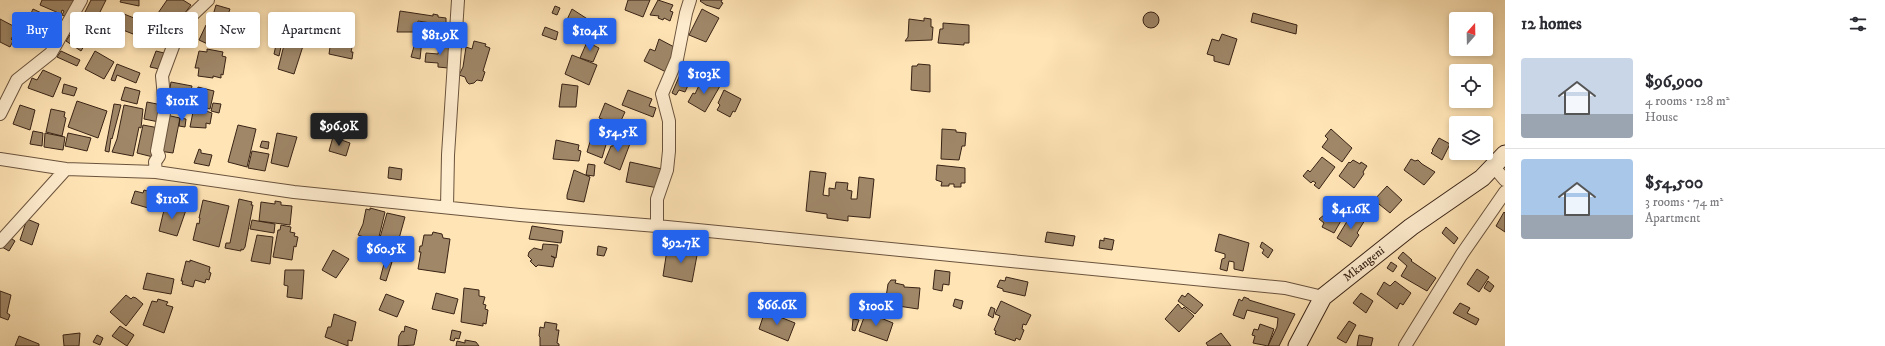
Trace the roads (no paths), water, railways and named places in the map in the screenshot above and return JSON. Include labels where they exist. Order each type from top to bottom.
[{"type":"street","points":[[0,114],[17,80],[51,53],[81,0]]},
{"type":"street","points":[[156,172],[155,162],[159,156],[157,151],[165,108],[162,76],[175,41],[186,20],[208,0]]},
{"type":"street","points":[[447,207],[448,155],[458,0]]},
{"type":"street","points":[[657,226],[656,199],[667,170],[669,151],[669,121],[662,94],[677,58],[690,0]]},
{"type":"street","name":"Mkangeni","points":[[1297,346],[1322,297],[1411,227],[1482,178],[1505,154]]},
{"type":"street","points":[[0,159],[66,169],[156,172],[294,192],[520,215],[657,226],[1285,288],[1322,297]]},
{"type":"street","points":[[1494,167],[1505,180]]},
{"type":"street","points":[[0,242],[66,169]]},
{"type":"street","points":[[1405,346],[1462,254],[1505,192]]}]
